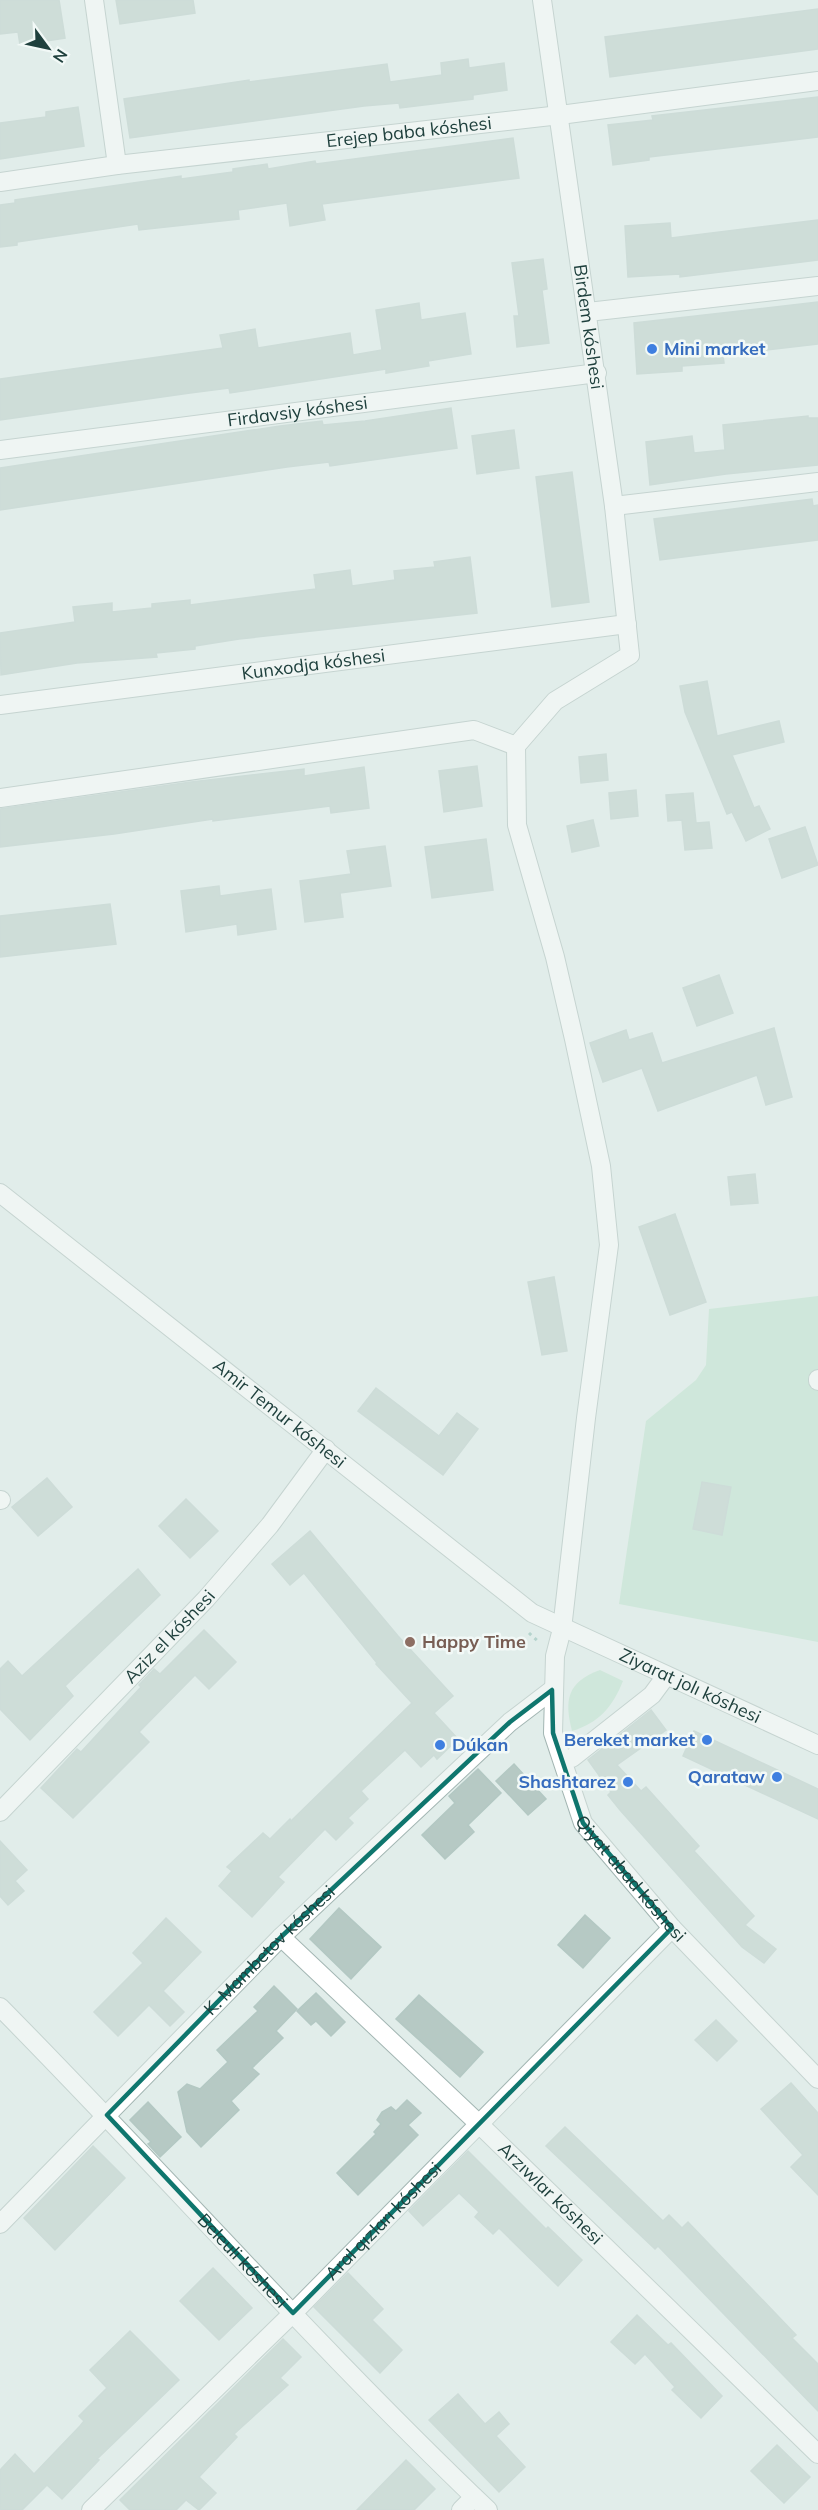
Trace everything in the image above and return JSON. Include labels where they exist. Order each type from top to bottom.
[{"type":"street","points":[[94,0],[117,165]]},
{"type":"street","name":"Birdem kóshesi","points":[[516,746],[555,701],[630,655],[597,374],[542,0]]},
{"type":"street","name":"Erejep baba kóshesi","points":[[0,182],[117,165],[560,115],[818,81]]},
{"type":"street","points":[[588,312],[818,286]]},
{"type":"street","name":"Firdavsiy kóshesi","points":[[0,450],[597,374]]},
{"type":"street","points":[[614,506],[818,482]]},
{"type":"street","name":"Kunxodja kóshesi","points":[[0,705],[627,624]]},
{"type":"street","points":[[0,798],[474,730],[516,746]]},
{"type":"street","name":"Qiyat abad kóshesi","points":[[516,746],[517,825],[555,957],[574,1039],[601,1166],[609,1245],[562,1629],[555,1656],[552,1690],[553,1733],[583,1823],[672,1928],[818,2079]]},
{"type":"street","name":"Amir Temur kóshesi","points":[[0,1193],[532,1613],[562,1629]]},
{"type":"street","name":"Aziz el kóshesi","points":[[0,1812],[206,1599],[270,1525],[326,1449]]},
{"type":"street","name":"Ziyarat jolı kóshesi","points":[[562,1629],[818,1745]]},
{"type":"street","points":[[572,1758],[652,1695],[666,1676]]},
{"type":"street","name":"K. Mambetov kóshesi","points":[[0,2224],[281,1937],[510,1722],[552,1690]]},
{"type":"street","name":"Aral qızları kóshesi","points":[[91,2510],[293,2313],[672,1928]]},
{"type":"street","name":"Arzıwlar kóshesi","points":[[281,1937],[478,2123],[818,2454]]},
{"type":"street","name":"Beleuli kóshesi","points":[[0,2007],[107,2115],[293,2313],[488,2510]]},
{"type":"street","points":[[461,2510],[474,2497]]},
{"type":"highlighted area","points":[[552,1690],[553,1733],[583,1823],[672,1928],[293,2313],[107,2115],[281,1937],[510,1722]]},
{"type":"green space","points":[[818,1296],[818,1642],[619,1604],[646,1421],[696,1380],[706,1365],[709,1309]]},
{"type":"green space","points":[[600,1670],[623,1681],[619,1690],[604,1712],[582,1728],[572,1731],[568,1710],[571,1693],[581,1680]]},
{"type":"building","points":[[0,0],[59,0],[65,38],[20,45],[18,32],[0,34]]},
{"type":"building","points":[[116,0],[193,0],[195,13],[120,24]]},
{"type":"building","points":[[818,9],[818,49],[610,77],[605,37]]},
{"type":"building","points":[[468,59],[469,68],[504,63],[507,90],[473,95],[473,99],[400,108],[399,103],[364,106],[130,138],[124,99],[249,80],[249,82],[387,64],[390,82],[442,75],[441,63]]},
{"type":"building","points":[[818,97],[818,137],[649,157],[649,160],[613,165],[608,125],[653,120],[652,116]]},
{"type":"building","points":[[78,107],[84,146],[0,159],[0,123],[46,117],[46,112]]},
{"type":"building","points":[[513,138],[519,178],[322,204],[325,220],[290,226],[287,203],[238,210],[239,219],[139,230],[138,224],[17,242],[17,245],[0,247],[0,205],[15,203],[15,200],[181,176],[181,179],[233,172],[233,169],[267,164],[268,169],[315,161],[316,164]]},
{"type":"building","points":[[818,220],[818,260],[680,277],[680,274],[628,277],[625,226],[670,223],[671,238]]},
{"type":"building","points":[[543,259],[547,289],[542,290],[549,343],[517,347],[514,316],[519,316],[512,263]]},
{"type":"building","points":[[818,302],[818,344],[723,355],[724,363],[682,366],[682,371],[637,374],[634,323]]},
{"type":"building","points":[[419,303],[421,320],[465,313],[471,354],[428,361],[429,366],[386,373],[386,369],[230,393],[229,388],[0,420],[0,379],[223,348],[220,335],[255,329],[258,348],[350,333],[353,355],[382,350],[376,310]]},
{"type":"building","points":[[451,408],[457,448],[330,466],[329,462],[287,467],[0,510],[0,468],[280,426],[322,421],[323,425],[365,421]]},
{"type":"building","points":[[808,416],[808,418],[818,418],[818,465],[726,474],[650,485],[646,442],[692,436],[694,453],[725,450],[723,425]]},
{"type":"building","points":[[514,430],[519,468],[477,474],[472,436]]},
{"type":"building","points":[[572,472],[589,602],[552,607],[536,477]]},
{"type":"building","points":[[812,499],[813,506],[818,505],[818,540],[660,560],[654,519]]},
{"type":"building","points":[[470,557],[477,613],[239,639],[195,646],[195,649],[156,653],[157,657],[77,663],[1,675],[0,633],[75,622],[73,607],[112,603],[112,612],[152,608],[152,604],[190,600],[190,605],[316,589],[314,575],[350,570],[352,586],[395,580],[394,571],[435,567],[434,562]]},
{"type":"building","points":[[707,681],[717,736],[779,721],[784,742],[732,755],[754,808],[759,806],[770,829],[746,841],[732,812],[727,814],[685,712],[680,686]]},
{"type":"building","points":[[606,754],[608,780],[581,783],[579,757]]},
{"type":"building","points":[[477,766],[482,806],[444,812],[439,771]]},
{"type":"building","points":[[364,767],[369,808],[331,813],[330,806],[0,847],[0,809],[191,782],[304,769],[304,776]]},
{"type":"building","points":[[636,790],[638,816],[611,819],[609,793]]},
{"type":"building","points":[[693,793],[696,823],[709,822],[712,848],[685,850],[682,820],[668,821],[666,795]]},
{"type":"building","points":[[593,820],[599,846],[572,852],[567,826]]},
{"type":"building","points":[[805,827],[818,865],[782,878],[769,839]]},
{"type":"building","points":[[486,839],[493,890],[432,898],[425,847]]},
{"type":"building","points":[[385,846],[391,886],[340,893],[343,917],[305,922],[300,881],[351,874],[347,851]]},
{"type":"building","points":[[219,886],[220,896],[271,889],[276,929],[238,935],[237,924],[186,932],[181,891]]},
{"type":"building","points":[[110,904],[116,944],[0,957],[0,916]]},
{"type":"building","points":[[719,975],[733,1013],[697,1026],[683,988]]},
{"type":"building","points":[[774,1028],[792,1097],[766,1105],[757,1075],[658,1111],[642,1068],[603,1082],[590,1043],[626,1030],[629,1040],[652,1033],[662,1063]]},
{"type":"building","points":[[755,1174],[758,1203],[731,1205],[728,1177]]},
{"type":"building","points":[[675,1214],[706,1302],[670,1315],[639,1227]]},
{"type":"building","points":[[554,1277],[567,1351],[542,1355],[528,1282]]},
{"type":"building","points":[[376,1388],[439,1436],[457,1413],[478,1429],[443,1475],[358,1411]]},
{"type":"building","points":[[47,1478],[72,1507],[38,1536],[12,1507]]},
{"type":"building","points":[[702,1482],[731,1487],[722,1535],[693,1529]]},
{"type":"building","points":[[186,1499],[218,1531],[190,1558],[159,1526]]},
{"type":"building","points":[[310,1531],[398,1636],[453,1696],[434,1713],[458,1739],[437,1759],[434,1755],[421,1767],[405,1750],[361,1791],[368,1799],[348,1818],[353,1823],[336,1840],[325,1829],[278,1877],[284,1882],[252,1917],[219,1886],[232,1871],[227,1867],[263,1833],[270,1839],[290,1819],[291,1821],[412,1703],[376,1664],[304,1573],[290,1585],[272,1564]]},
{"type":"building","points":[[138,1569],[160,1595],[65,1686],[73,1696],[30,1740],[0,1709],[0,1669],[8,1661],[22,1676]]},
{"type":"building","points":[[204,1630],[236,1662],[209,1689],[195,1675],[139,1732],[149,1742],[73,1818],[41,1788],[77,1749],[81,1752],[141,1687],[139,1685],[154,1669],[160,1674]]},
{"type":"building","points":[[651,1710],[666,1730],[617,1765],[641,1791],[646,1787],[699,1846],[694,1851],[754,1916],[745,1925],[776,1949],[764,1963],[742,1947],[620,1810],[608,1795],[611,1792],[588,1760]]},
{"type":"building","points":[[694,1731],[818,1789],[818,1819],[683,1756]]},
{"type":"building","points":[[514,1764],[546,1799],[528,1815],[496,1781]]},
{"type":"building","points":[[478,1769],[501,1793],[468,1825],[474,1832],[445,1859],[422,1835],[455,1803],[449,1796]]},
{"type":"building","points":[[0,1841],[27,1870],[15,1881],[24,1891],[8,1905],[0,1896]]},
{"type":"building","points":[[339,1908],[381,1947],[351,1979],[310,1939]]},
{"type":"building","points":[[585,1915],[610,1938],[583,1968],[558,1945]]},
{"type":"building","points":[[166,1918],[201,1952],[163,1991],[184,2012],[170,2026],[149,2005],[118,2036],[94,2012],[143,1963],[133,1953]]},
{"type":"building","points":[[274,1986],[297,2009],[276,2031],[283,2038],[252,2068],[259,2074],[231,2101],[239,2110],[201,2147],[187,2132],[178,2092],[187,2084],[200,2089],[228,2062],[217,2050],[258,2011],[254,2007]]},
{"type":"building","points":[[316,1993],[345,2022],[331,2036],[316,2021],[311,2025],[297,2011]]},
{"type":"building","points":[[419,1995],[483,2052],[460,2077],[396,2019]]},
{"type":"building","points":[[716,2020],[737,2041],[717,2061],[695,2040]]},
{"type":"building","points":[[791,2083],[818,2113],[818,2195],[791,2167],[803,2155],[761,2109]]},
{"type":"building","points":[[407,2100],[421,2113],[408,2125],[418,2135],[358,2195],[337,2173],[376,2134],[374,2132],[381,2124],[377,2120],[382,2112],[391,2107],[396,2111]]},
{"type":"building","points":[[148,2102],[181,2137],[160,2157],[148,2144],[151,2142],[130,2120]]},
{"type":"building","points":[[565,2127],[663,2221],[669,2215],[682,2228],[688,2222],[796,2335],[792,2338],[818,2364],[818,2411],[658,2246],[655,2249],[546,2146]]},
{"type":"building","points":[[93,2146],[125,2178],[55,2250],[24,2218]]},
{"type":"building","points":[[468,2151],[546,2229],[548,2227],[582,2260],[558,2286],[499,2228],[493,2234],[475,2217],[479,2212],[459,2193],[423,2226],[409,2211]]},
{"type":"building","points":[[213,2268],[252,2308],[219,2340],[180,2301]]},
{"type":"building","points":[[348,2273],[383,2309],[372,2320],[402,2350],[380,2373],[314,2307]]},
{"type":"building","points":[[637,2315],[668,2345],[671,2343],[722,2396],[701,2418],[672,2390],[675,2387],[645,2354],[635,2364],[611,2342]]},
{"type":"building","points":[[130,2331],[179,2380],[97,2459],[99,2460],[62,2499],[47,2485],[22,2510],[0,2510],[0,2470],[15,2454],[34,2474],[80,2426],[84,2421],[79,2416],[107,2388],[90,2370]]},
{"type":"building","points":[[283,2339],[301,2357],[280,2378],[288,2385],[234,2434],[237,2437],[199,2477],[216,2493],[199,2510],[186,2500],[176,2510],[130,2510],[120,2500]]},
{"type":"building","points":[[458,2394],[485,2424],[499,2412],[509,2424],[496,2436],[525,2467],[499,2492],[429,2420]]},
{"type":"building","points":[[777,2445],[810,2477],[784,2503],[751,2471]]},
{"type":"building","points":[[406,2460],[435,2489],[414,2510],[357,2510]]},
{"type":"place","name":"Mini market","points":[[652,349]]},
{"type":"place","name":"Happy Time","points":[[410,1642]]},
{"type":"place","name":"Bereket market","points":[[707,1740]]},
{"type":"place","name":"Dúkan","points":[[440,1745]]},
{"type":"place","name":"Qarataw","points":[[777,1777]]},
{"type":"place","name":"Shashtarez","points":[[628,1782]]}]
